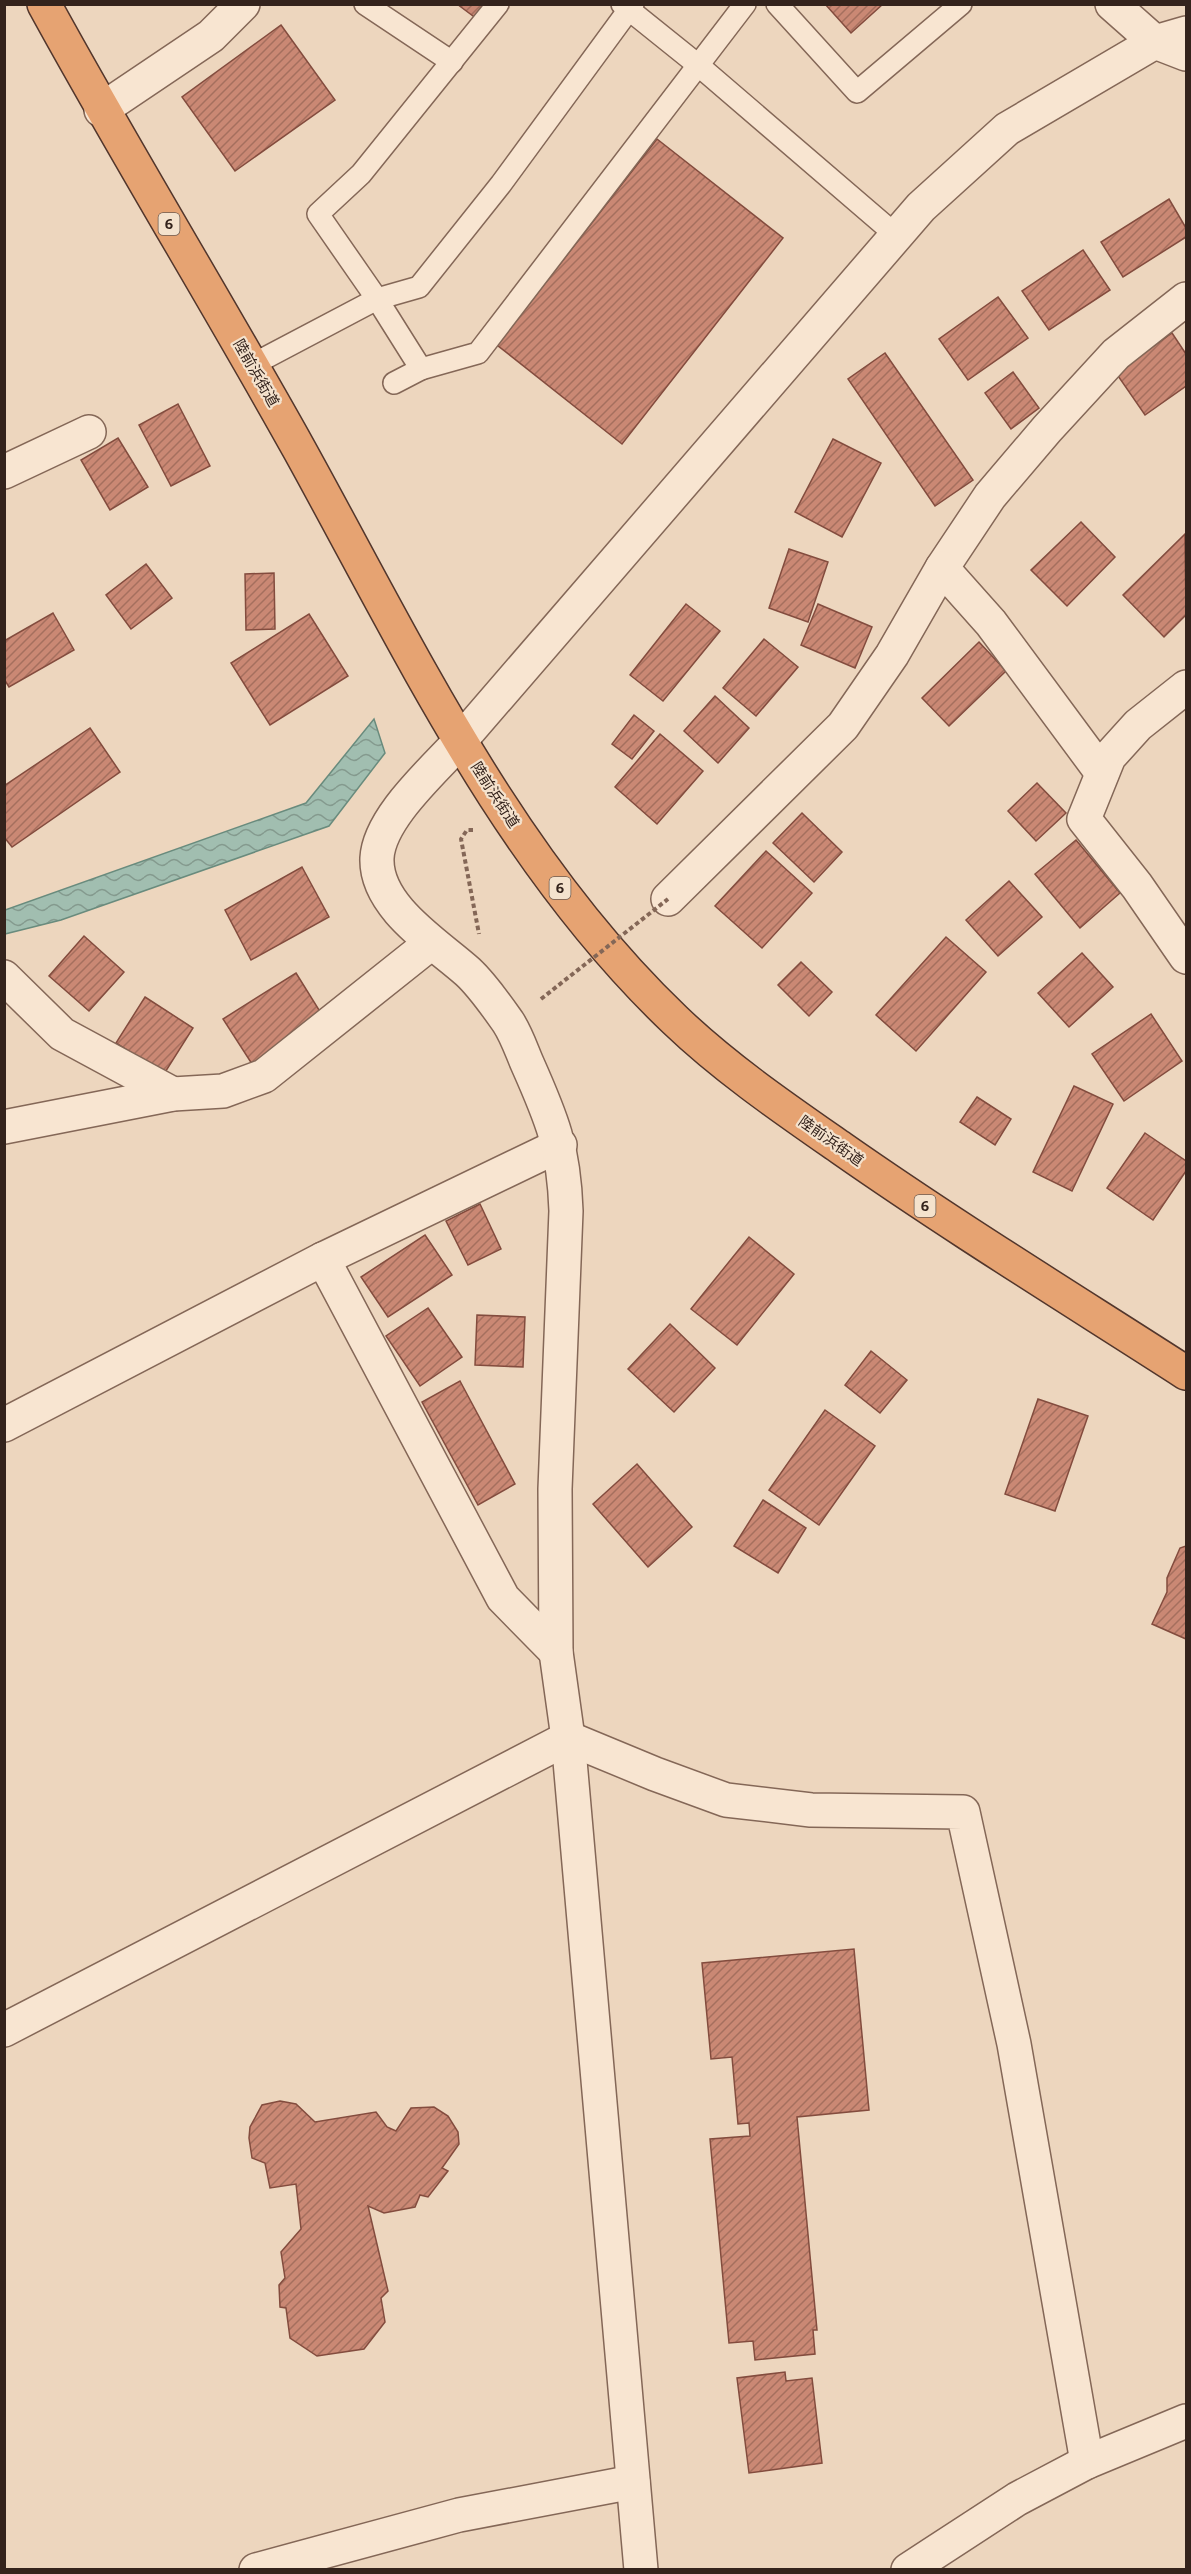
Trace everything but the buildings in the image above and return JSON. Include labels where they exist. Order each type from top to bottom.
[{"type":"highway","name":"陸前浜街道","points":[[44,4],[101,110],[252,365],[459,741],[536,858],[602,943],[676,1022],[773,1101],[919,1203],[1186,1373]]},
{"type":"street","points":[[101,110],[211,36],[243,4]]},
{"type":"street","points":[[1112,4],[1155,42],[1186,54]]},
{"type":"street","points":[[641,2570],[568,1738],[556,1652],[555,1489],[566,1211],[560,1145],[550,1113],[509,1024],[469,973],[431,942],[398,910],[382,883],[377,859],[383,833],[394,814],[921,207],[1007,129],[1155,42],[1186,33]]},
{"type":"street","points":[[668,898],[843,726],[892,655],[942,568],[990,496],[1047,429],[1116,354],[1186,299]]},
{"type":"street","points":[[4,472],[88,432]]},
{"type":"street","points":[[942,568],[991,623],[1102,773]]},
{"type":"street","points":[[1186,687],[1138,725],[1109,757],[1084,819],[1137,886],[1186,957]]},
{"type":"street","points":[[4,1127],[173,1094],[223,1091],[264,1076],[431,942]]},
{"type":"street","points":[[4,977],[63,1034],[173,1094]]},
{"type":"street","points":[[4,1425],[323,1259],[560,1145]]},
{"type":"street","points":[[323,1259],[503,1598],[556,1652]]},
{"type":"street","points":[[4,2030],[568,1738],[726,1800],[812,1810],[963,1812],[1014,2044],[1087,2462]]},
{"type":"street","points":[[908,2570],[1017,2499],[1087,2462],[1186,2421]]},
{"type":"street","points":[[256,2570],[459,2516],[633,2482]]},
{"type":"lane","points":[[365,4],[452,62]]},
{"type":"lane","points":[[421,369],[377,299],[318,214],[361,174],[498,4]]},
{"type":"lane","points":[[394,382],[421,369],[478,353],[745,4]]},
{"type":"lane","points":[[777,4],[857,92],[960,4]]},
{"type":"lane","points":[[252,365],[377,299],[419,287],[501,184],[628,6],[897,236]]},
{"type":"path","points":[[540,999],[668,898]]},
{"type":"water","points":[[374,719],[385,753],[329,826],[61,920],[5,934],[5,910],[306,803]]}]
